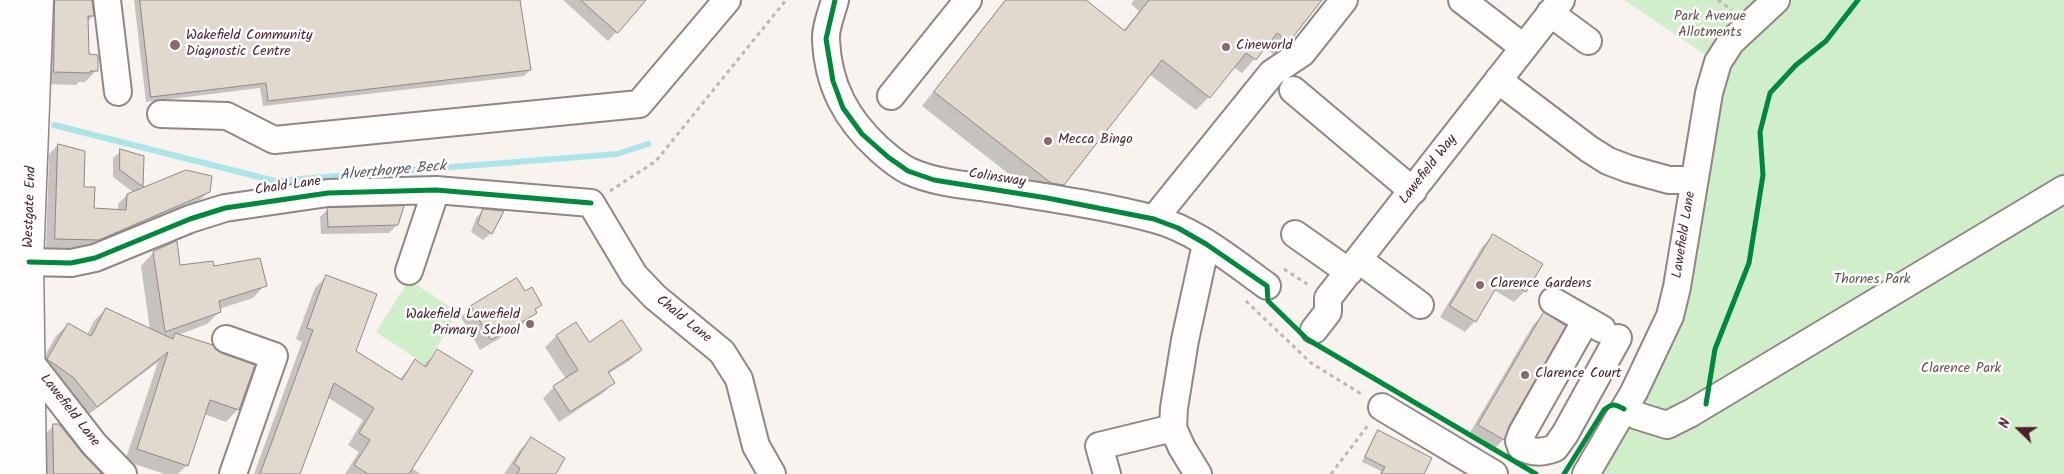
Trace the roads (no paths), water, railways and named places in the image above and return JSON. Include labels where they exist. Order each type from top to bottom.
[{"type":"highway","name":"Westgate End","points":[[14,0],[13,119],[8,244],[20,363],[32,445],[32,474]]},
{"type":"highway","name":"Westgate End","points":[[7,474],[20,363],[28,262],[39,0]]},
{"type":"highway","points":[[18,474],[32,445]]},
{"type":"street","points":[[107,0],[118,92]]},
{"type":"street","points":[[161,114],[227,116],[274,140],[639,104],[727,0]]},
{"type":"street","name":"Colinsway","points":[[835,0],[826,39],[833,81],[843,108],[862,134],[888,157],[908,171],[934,180],[1047,198],[1154,219],[1178,228],[1206,244],[1267,286]]},
{"type":"street","points":[[891,96],[968,0]]},
{"type":"street","points":[[1154,219],[1272,73],[1302,53],[1344,0]]},
{"type":"street","points":[[1462,0],[1523,47]]},
{"type":"street","name":"Lawefield Lane","points":[[1586,474],[1624,409],[1670,316],[1677,287],[1709,93],[1718,62],[1731,42],[1776,0]]},
{"type":"street","points":[[1556,6],[1588,41]]},
{"type":"street","name":"Lawefield Way","points":[[1314,330],[1328,312],[1328,298],[1556,6]]},
{"type":"street","points":[[1498,80],[1589,149],[1608,161],[1669,180],[1694,180]]},
{"type":"street","points":[[1293,90],[1413,191]]},
{"type":"street","points":[[1624,409],[1638,416],[1667,424],[1691,413],[2064,189]]},
{"type":"street","name":"Chald Lane","points":[[28,262],[71,263],[95,258],[190,219],[225,208],[328,193],[436,190],[591,204],[634,275],[655,297],[722,352],[730,362],[739,379],[756,446],[772,474]]},
{"type":"street","points":[[409,271],[436,190]]},
{"type":"street","points":[[1294,235],[1389,284],[1420,305]]},
{"type":"street","points":[[1198,474],[1182,448],[1173,428],[1174,408],[1185,340],[1206,244]]},
{"type":"street","points":[[1553,301],[1651,356]]},
{"type":"street","points":[[1586,320],[1522,433],[1519,440],[1521,447],[1536,453],[1547,452],[1555,448],[1565,434],[1618,338]]},
{"type":"street","points":[[226,338],[274,356],[233,474]]},
{"type":"street","name":"Lawefield Lane","points":[[20,363],[123,474]]},
{"type":"street","points":[[1382,407],[1494,474]]},
{"type":"street","points":[[1107,474],[1099,446],[1173,428]]},
{"type":"waterway","name":"Alverthorpe Beck","points":[[54,125],[275,181],[617,154],[648,144]]},
{"type":"place","name":"Wakefield Community Diagnostic Centre","points":[[175,45]]},
{"type":"place","name":"Cineworld","points":[[1226,47]]},
{"type":"place","name":"Mecca Bingo","points":[[1048,141]]},
{"type":"place","name":"Clarence Gardens","points":[[1480,285]]},
{"type":"place","name":"Wakefield Lawefield Primary School","points":[[530,324]]},
{"type":"place","name":"Clarence Court","points":[[1525,375]]},
{"type":"park label","name":"Park Avenue Allotments","points":[[1710,26]]},
{"type":"park label","name":"Thornes Park","points":[[1872,281]]},
{"type":"park label","name":"Clarence Park","points":[[1961,370]]}]
